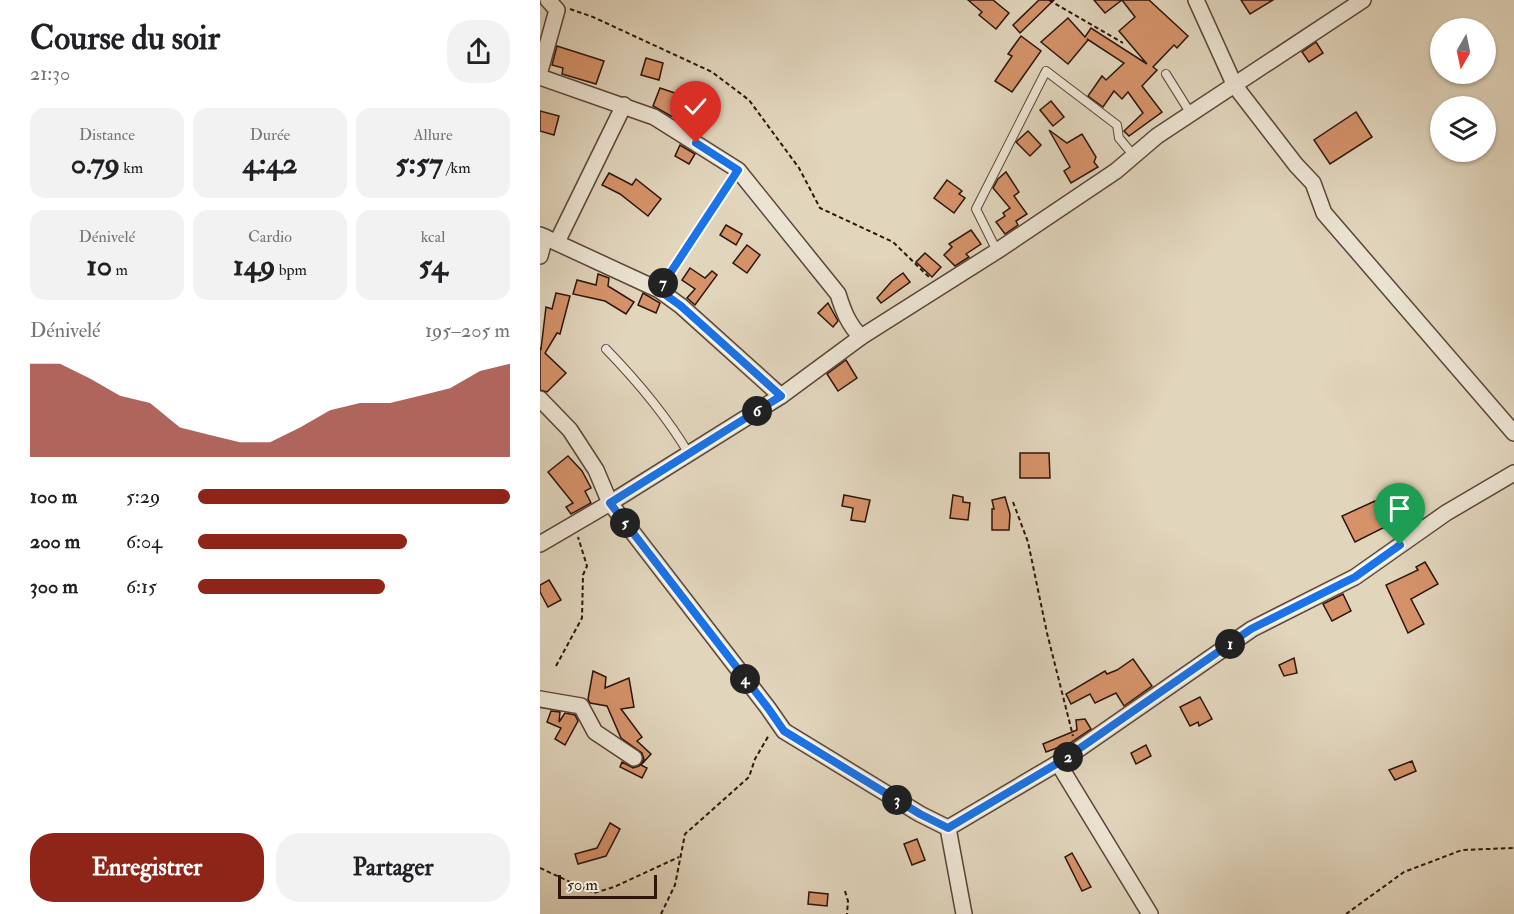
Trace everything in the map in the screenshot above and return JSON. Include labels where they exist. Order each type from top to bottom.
[{"type":"street","points":[[1196,0],[1235,86],[1296,165],[1313,183],[1324,213],[1514,433]]},
{"type":"street","points":[[540,544],[781,396],[861,337],[997,251],[1116,171],[1157,136],[1363,0]]},
{"type":"street","points":[[540,71],[557,10],[554,3]]},
{"type":"street","points":[[540,77],[654,117],[738,170],[838,294],[852,328],[861,337]]},
{"type":"street","points":[[540,256],[547,238],[624,105]]},
{"type":"street","points":[[547,238],[659,290],[689,313],[781,396]]},
{"type":"street","points":[[540,399],[575,438],[596,470],[610,503],[784,731],[920,814],[948,828]]},
{"type":"street","points":[[948,828],[1077,751],[1251,629],[1355,577],[1446,513],[1514,473]]},
{"type":"street","points":[[540,699],[581,706],[595,732],[634,758]]},
{"type":"street","points":[[1058,763],[1150,914]]},
{"type":"street","points":[[948,828],[964,914]]},
{"type":"lane","points":[[997,251],[976,209],[1046,71],[1117,125],[1119,138],[1134,156]]},
{"type":"lane","points":[[1166,74],[1191,114]]},
{"type":"lane","points":[[606,349],[633,377],[671,424],[689,454]]},
{"type":"path","points":[[1049,0],[1123,43]]},
{"type":"path","points":[[554,3],[593,17],[712,72],[749,100],[799,168],[820,208],[892,242],[941,287]]},
{"type":"path","points":[[659,290],[738,170]]},
{"type":"path","points":[[1012,502],[1028,542],[1047,633],[1077,751]]},
{"type":"path","points":[[556,666],[582,618],[583,575],[587,566],[574,524]]},
{"type":"path","points":[[661,914],[675,885],[679,857],[686,834],[749,777],[755,759],[777,721]]},
{"type":"path","points":[[1346,914],[1404,872],[1462,850],[1514,848]]},
{"type":"path","points":[[540,868],[594,893],[614,887],[679,857]]},
{"type":"path","points":[[845,891],[848,901],[847,914]]},
{"type":"building","points":[[968,0],[993,0],[1009,13],[996,29],[979,15],[982,12]]},
{"type":"building","points":[[1039,0],[1054,0],[1020,33],[1013,25]]},
{"type":"building","points":[[1094,0],[1122,0],[1105,13]]},
{"type":"building","points":[[1122,0],[1149,0],[1188,36],[1177,48],[1174,45],[1153,67],[1157,70],[1142,86],[1162,112],[1129,136],[1124,131],[1143,113],[1128,92],[1122,99],[1114,91],[1103,107],[1088,96],[1102,76],[1106,80],[1124,63],[1087,39],[1068,64],[1041,42],[1068,18],[1085,37],[1091,28],[1147,64],[1119,31],[1135,17]]},
{"type":"building","points":[[1241,0],[1273,0],[1250,14]]},
{"type":"building","points":[[1021,36],[1041,51],[1012,92],[995,81],[1012,56],[1008,54]]},
{"type":"building","points":[[1316,42],[1323,53],[1309,62],[1302,52]]},
{"type":"building","points":[[557,46],[604,61],[596,84],[562,74],[563,68],[552,65]]},
{"type":"building","points":[[646,58],[663,63],[659,80],[641,75]]},
{"type":"building","points":[[660,88],[681,95],[678,104],[689,106],[687,120],[671,116],[653,106]]},
{"type":"building","points":[[1051,101],[1064,117],[1053,126],[1040,110]]},
{"type":"building","points":[[540,111],[559,116],[554,135],[540,131]]},
{"type":"building","points":[[1356,112],[1372,137],[1330,164],[1314,140]]},
{"type":"building","points":[[1049,130],[1067,143],[1082,134],[1096,157],[1094,162],[1098,167],[1071,183],[1064,171],[1070,167]]},
{"type":"building","points":[[1028,131],[1041,145],[1030,156],[1016,142]]},
{"type":"building","points":[[680,145],[695,154],[689,164],[675,156]]},
{"type":"building","points":[[1006,172],[1019,192],[1014,196],[1027,214],[1016,221],[1018,225],[1005,234],[996,222],[1005,216],[1003,213],[1010,208],[993,188]]},
{"type":"building","points":[[609,173],[632,185],[636,179],[661,199],[648,216],[620,194],[602,185]]},
{"type":"building","points":[[947,180],[962,191],[959,194],[965,198],[954,213],[934,198]]},
{"type":"building","points":[[726,225],[742,234],[736,245],[720,235]]},
{"type":"building","points":[[971,230],[981,244],[966,254],[969,257],[955,266],[944,255],[952,247],[949,244]]},
{"type":"building","points":[[747,245],[760,255],[747,273],[733,263]]},
{"type":"building","points":[[925,253],[941,267],[932,277],[916,262]]},
{"type":"building","points":[[690,268],[705,278],[712,271],[717,275],[695,305],[687,298],[695,289],[682,280]]},
{"type":"building","points":[[903,273],[910,282],[881,303],[877,298],[892,281]]},
{"type":"building","points":[[598,274],[609,278],[608,286],[634,302],[626,314],[605,301],[573,294],[577,280],[596,285]]},
{"type":"building","points":[[556,293],[570,296],[560,334],[557,333],[545,353],[566,373],[547,392],[540,390],[540,348],[546,307],[552,309]]},
{"type":"building","points":[[643,293],[660,303],[656,313],[638,305]]},
{"type":"building","points":[[828,303],[838,321],[833,327],[818,313]]},
{"type":"building","points":[[846,360],[857,378],[838,391],[827,374]]},
{"type":"building","points":[[1020,453],[1049,453],[1050,478],[1020,478]]},
{"type":"building","points":[[568,456],[582,471],[591,488],[585,491],[591,503],[571,514],[566,507],[573,503],[548,472]]},
{"type":"building","points":[[844,495],[870,500],[865,522],[851,520],[853,508],[842,506]]},
{"type":"building","points":[[953,495],[963,497],[963,502],[970,503],[968,520],[950,518]]},
{"type":"building","points":[[1005,497],[1010,514],[1009,530],[992,530],[992,509],[994,509],[992,500]]},
{"type":"building","points":[[1375,501],[1387,526],[1355,542],[1342,516]]},
{"type":"building","points":[[1425,562],[1438,584],[1411,599],[1424,624],[1408,633],[1386,585],[1418,570],[1416,567]]},
{"type":"building","points":[[549,580],[561,600],[548,607],[540,592],[540,585]]},
{"type":"building","points":[[1343,594],[1351,611],[1332,621],[1323,604]]},
{"type":"building","points":[[1294,658],[1297,673],[1284,676],[1279,665]]},
{"type":"building","points":[[1133,659],[1152,686],[1124,706],[1116,693],[1095,703],[1090,694],[1071,704],[1066,694],[1105,671],[1107,674],[1117,670]]},
{"type":"building","points":[[593,671],[606,677],[605,688],[629,678],[634,707],[621,709],[642,737],[637,741],[651,754],[641,765],[647,768],[642,778],[620,767],[622,762],[633,768],[639,766],[644,759],[642,753],[621,738],[607,706],[590,703],[588,699]]},
{"type":"building","points":[[1200,697],[1212,719],[1199,726],[1198,722],[1190,726],[1180,707]]},
{"type":"building","points":[[551,711],[560,712],[559,722],[565,713],[575,715],[578,721],[565,745],[555,739],[561,728],[547,722]]},
{"type":"building","points":[[1085,719],[1091,729],[1070,743],[1046,752],[1043,744],[1077,730],[1076,720]]},
{"type":"building","points":[[1146,745],[1151,756],[1136,764],[1131,753]]},
{"type":"building","points":[[1412,761],[1416,771],[1395,780],[1389,770]]},
{"type":"building","points":[[610,823],[620,829],[606,856],[578,864],[575,854],[597,848]]},
{"type":"building","points":[[917,839],[925,860],[912,865],[904,844]]},
{"type":"building","points":[[1072,853],[1091,887],[1082,891],[1065,857]]},
{"type":"building","points":[[809,892],[828,894],[827,906],[808,904]]},
{"type":"route","points":[[696,143],[738,170],[659,290],[746,362],[781,396],[610,503],[784,731],[920,814],[948,828],[1063,760],[1251,629],[1355,577],[1400,545]]}]
